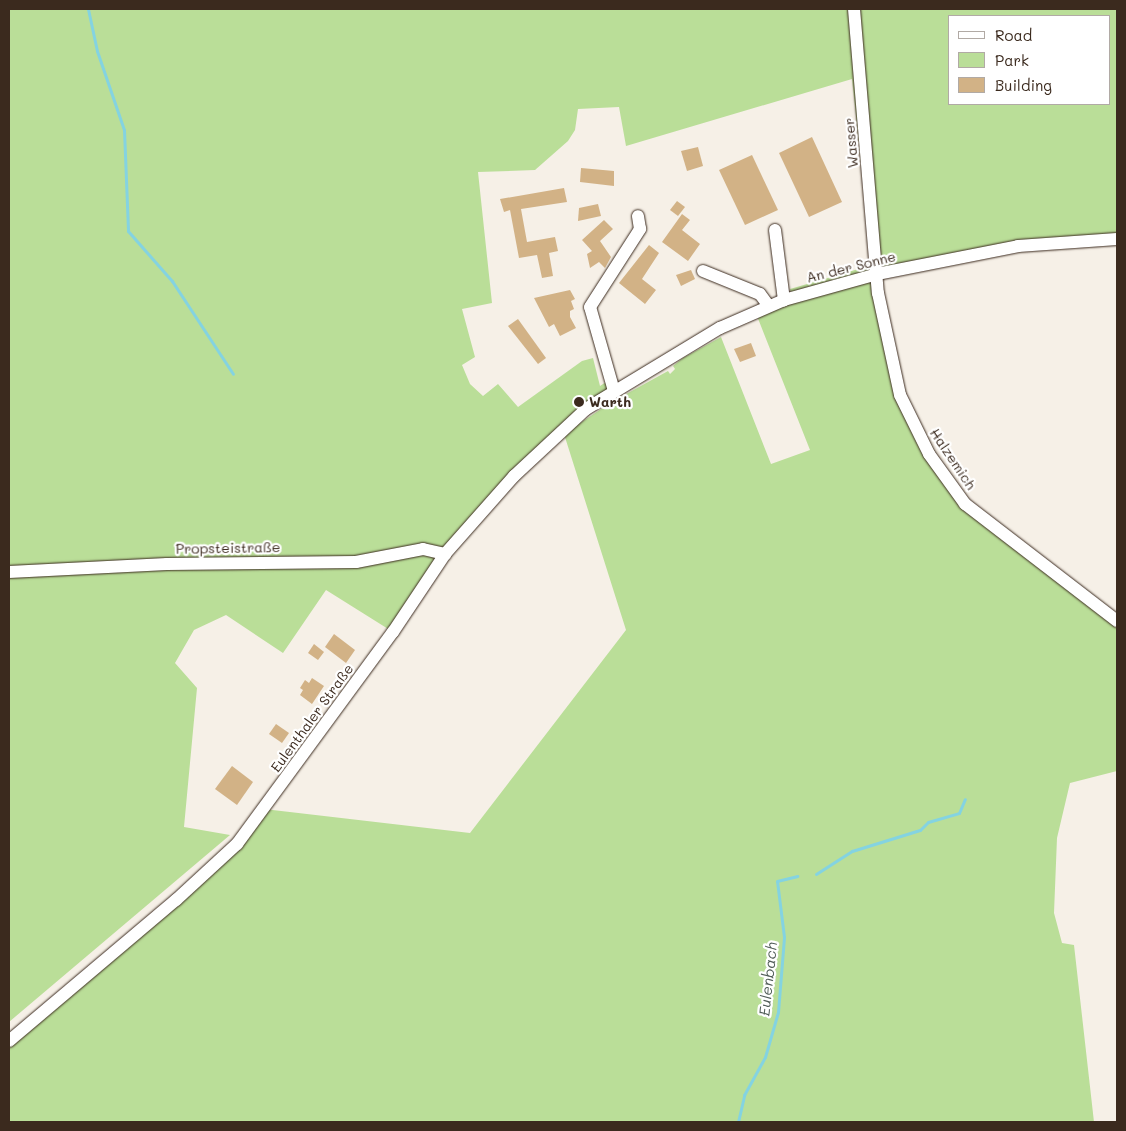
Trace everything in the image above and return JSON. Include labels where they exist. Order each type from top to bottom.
[{"type":"street","name":"Wasser","points":[[854,9],[877,274]]},
{"type":"street","points":[[614,391],[590,307],[640,229],[638,216]]},
{"type":"street","points":[[775,230],[784,300]]},
{"type":"street","name":"An der Sonne","points":[[614,391],[720,328],[768,305],[784,300],[877,274],[1018,246],[1117,239]]},
{"type":"street","points":[[703,271],[760,294],[768,305]]},
{"type":"street","name":"Halzemich","points":[[877,274],[878,294],[900,395],[941,473],[980,518],[1117,621]]},
{"type":"street","name":"Eulenthaler Straße","points":[[9,1041],[176,900],[236,844],[393,632],[445,554],[514,476],[557,434],[586,409],[614,391]]},
{"type":"street","name":"Propsteistraße","points":[[9,572],[167,564],[356,562],[422,549],[445,554]]},
{"type":"green space","points":[[9,9],[1117,9],[1117,239],[1063,241],[877,274],[891,365],[953,489],[1117,621],[1117,771],[1070,783],[1057,838],[1054,913],[1062,943],[1074,945],[1094,1122],[9,1122],[9,1041],[176,900],[264,809],[470,833],[626,630],[564,434],[610,403],[668,371],[670,374],[675,369],[673,366],[683,358],[721,337],[771,464],[810,450],[757,316],[794,302],[790,289],[872,265],[852,79],[626,146],[619,107],[578,109],[575,130],[568,141],[535,170],[478,172],[492,303],[462,309],[475,357],[462,365],[470,384],[483,396],[498,384],[518,407],[582,361],[593,358],[600,386],[615,376],[614,391],[586,409],[445,554],[393,632],[326,590],[283,653],[226,615],[194,630],[175,663],[197,688],[184,827],[230,835],[9,1022]]},
{"type":"building","points":[[812,137],[842,202],[809,217],[779,153]]},
{"type":"building","points":[[698,147],[703,166],[687,171],[681,151]]},
{"type":"building","points":[[752,155],[778,210],[745,225],[719,170]]},
{"type":"building","points":[[581,168],[614,171],[614,186],[580,182]]},
{"type":"building","points":[[564,188],[567,202],[521,209],[527,242],[555,237],[558,251],[549,253],[553,276],[542,278],[537,255],[519,258],[510,210],[504,212],[500,199]]},
{"type":"building","points":[[677,201],[685,207],[678,216],[670,210]]},
{"type":"building","points":[[598,204],[601,216],[578,221],[579,208]]},
{"type":"building","points":[[682,214],[690,220],[682,230],[700,244],[688,261],[662,242]]},
{"type":"building","points":[[604,220],[613,229],[600,241],[611,257],[605,268],[599,262],[590,268],[587,254],[592,251],[582,240]]},
{"type":"building","points":[[649,245],[659,253],[642,279],[656,290],[645,304],[619,283]]},
{"type":"building","points":[[691,270],[695,279],[681,286],[676,275]]},
{"type":"building","points":[[570,290],[575,299],[571,301],[574,309],[570,311],[570,317],[576,328],[560,336],[554,324],[549,327],[534,298]]},
{"type":"building","points":[[518,319],[546,358],[538,364],[508,326]]},
{"type":"building","points":[[751,343],[756,356],[740,362],[734,349]]},
{"type":"building","points":[[334,634],[355,650],[346,663],[325,647]]},
{"type":"building","points":[[314,644],[324,652],[318,660],[308,653]]},
{"type":"building","points":[[312,678],[324,686],[312,704],[300,695],[303,690],[300,688],[305,680],[309,683]]},
{"type":"building","points":[[276,724],[289,733],[282,743],[269,734]]},
{"type":"building","points":[[232,766],[253,782],[237,805],[215,789]]},
{"type":"waterway","points":[[88,9],[97,51],[124,130],[128,231],[172,281],[233,374]]},
{"type":"waterway","name":"Eulenbach","points":[[816,874],[852,851],[920,830],[928,822],[959,813],[965,799]]},
{"type":"waterway","name":"Eulenbach","points":[[738,1122],[744,1095],[765,1057],[778,1012],[784,937],[777,881],[797,876]]},
{"type":"place","name":"Warth","points":[[579,402]]}]
